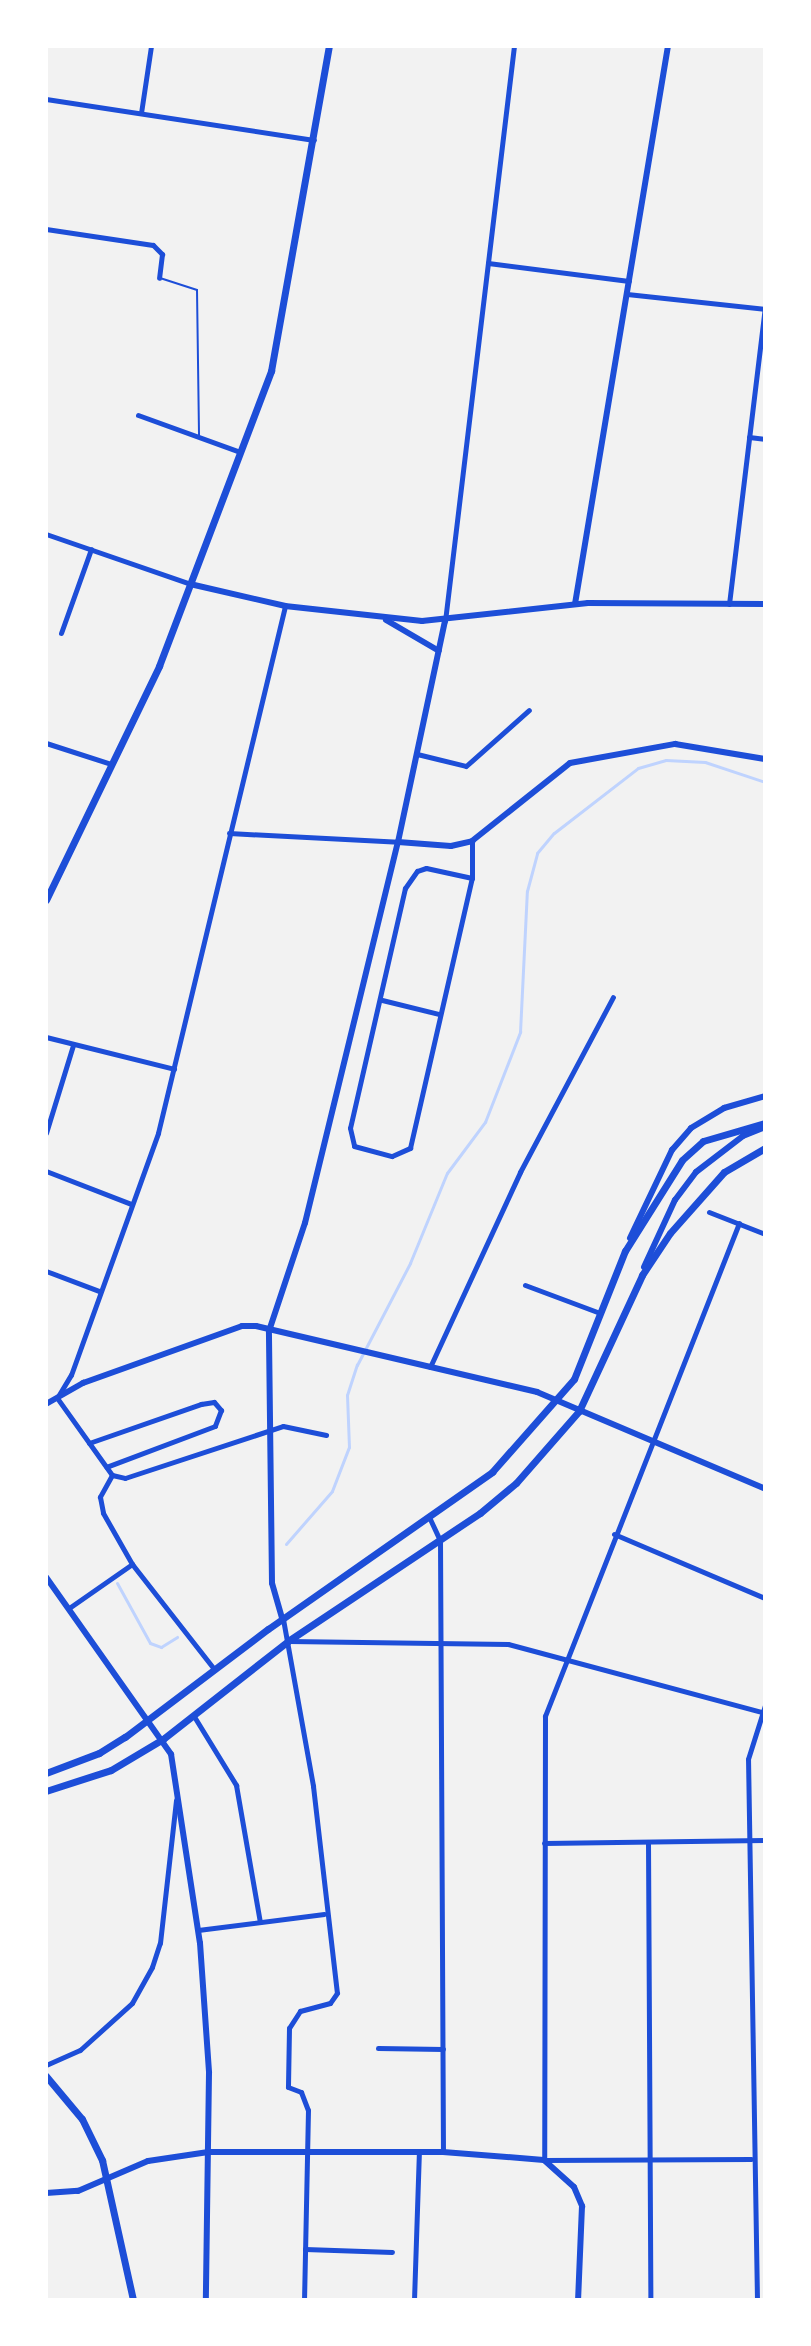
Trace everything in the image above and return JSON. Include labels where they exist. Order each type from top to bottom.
[{"type":"main road","points":[[46,900],[159,666],[277,350],[329,46]]},
{"type":"main road","points":[[46,1773],[99,1753],[282,1618],[430,1519],[492,1472],[560,1401],[591,1345],[600,1313],[625,1251],[664,1185],[696,1146],[730,1130],[765,1125]]},
{"type":"main road","points":[[46,1791],[111,1770],[163,1739],[195,1718],[288,1641],[440,1540],[516,1483],[579,1411],[642,1275],[688,1210],[724,1172],[765,1148]]},
{"type":"main road","points":[[46,2076],[82,2119],[108,2179],[133,2300]]},
{"type":"street","points":[[141,113],[151,46]]},
{"type":"street","points":[[304,2300],[307,2102],[301,2092],[288,2087],[289,2028],[300,2011],[330,2003],[337,1993],[324,1914],[313,1786],[288,1641],[272,1583],[269,1331],[305,1223],[398,842],[445,621],[514,46]]},
{"type":"street","points":[[575,604],[668,46]]},
{"type":"street","points":[[46,99],[314,140]]},
{"type":"street","points":[[46,229],[153,245],[162,254],[159,278]]},
{"type":"street","points":[[488,263],[629,281]]},
{"type":"street","points":[[627,294],[765,308],[729,605]]},
{"type":"street","points":[[755,396],[765,397]]},
{"type":"street","points":[[138,415],[240,452]]},
{"type":"street","points":[[749,437],[765,439]]},
{"type":"street","points":[[46,534],[190,584],[285,606],[383,618],[445,621],[575,604],[765,604]]},
{"type":"street","points":[[61,633],[91,549]]},
{"type":"street","points":[[57,1398],[71,1375],[174,1069],[285,606]]},
{"type":"street","points":[[383,618],[439,651]]},
{"type":"street","points":[[417,754],[466,766],[529,710]]},
{"type":"street","points":[[46,743],[111,764]]},
{"type":"street","points":[[229,833],[451,846],[472,841],[570,763],[675,744],[765,759]]},
{"type":"street","points":[[472,841],[472,878],[410,1148],[400,1156],[354,1146],[349,1132],[410,878],[426,868],[472,878]]},
{"type":"street","points":[[430,1367],[520,1172],[613,997]]},
{"type":"street","points":[[382,1000],[439,1014]]},
{"type":"street","points":[[46,1037],[174,1069]]},
{"type":"street","points":[[46,1133],[73,1045]]},
{"type":"street","points":[[625,1251],[681,1140],[724,1108],[765,1096]]},
{"type":"street","points":[[642,1275],[658,1232],[696,1172],[743,1136],[765,1125]]},
{"type":"street","points":[[46,1171],[131,1204]]},
{"type":"street","points":[[709,1212],[765,1234]]},
{"type":"street","points":[[578,2300],[582,2206],[574,2187],[544,2160],[545,1716],[565,1658],[739,1223]]},
{"type":"street","points":[[46,1271],[99,1291]]},
{"type":"street","points":[[525,1285],[600,1313]]},
{"type":"street","points":[[46,1404],[83,1383],[242,1326],[430,1367],[560,1401],[652,1444],[765,1489]]},
{"type":"street","points":[[57,1398],[112,1475],[125,1478],[283,1426],[326,1435]]},
{"type":"street","points":[[89,1443],[201,1404],[214,1402],[221,1410],[215,1426],[106,1467]]},
{"type":"street","points":[[112,1475],[100,1504],[132,1564],[215,1670]]},
{"type":"street","points":[[430,1519],[440,1540],[443,2152]]},
{"type":"street","points":[[614,1534],[765,1598]]},
{"type":"street","points":[[69,1608],[132,1564]]},
{"type":"street","points":[[46,1577],[163,1739],[177,1795],[198,1930],[209,2073],[206,2300]]},
{"type":"street","points":[[288,1641],[498,1643],[764,1710],[748,1759],[751,2159],[757,2300]]},
{"type":"street","points":[[195,1718],[236,1785],[260,1922]]},
{"type":"street","points":[[46,2065],[80,2050],[132,2003],[152,1967],[160,1943],[169,1834],[177,1795]]},
{"type":"street","points":[[544,1843],[765,1840]]},
{"type":"street","points":[[648,1842],[650,2300]]},
{"type":"street","points":[[198,1930],[324,1914]]},
{"type":"street","points":[[378,2048],[443,2049]]},
{"type":"street","points":[[46,2193],[78,2191],[148,2161],[208,2152],[443,2152],[544,2160],[650,2157],[751,2159]]},
{"type":"street","points":[[414,2300],[419,2153]]},
{"type":"street","points":[[305,2249],[392,2252]]},
{"type":"lane","points":[[159,278],[197,290],[199,437]]},
{"type":"waterway","points":[[286,1544],[332,1491],[349,1447],[347,1395],[357,1365],[410,1263],[447,1173],[485,1122],[520,1032],[527,891],[537,853],[554,833],[638,768],[666,760],[705,762],[765,782]]},
{"type":"waterway","points":[[117,1583],[150,1643],[161,1647],[177,1637]]}]
